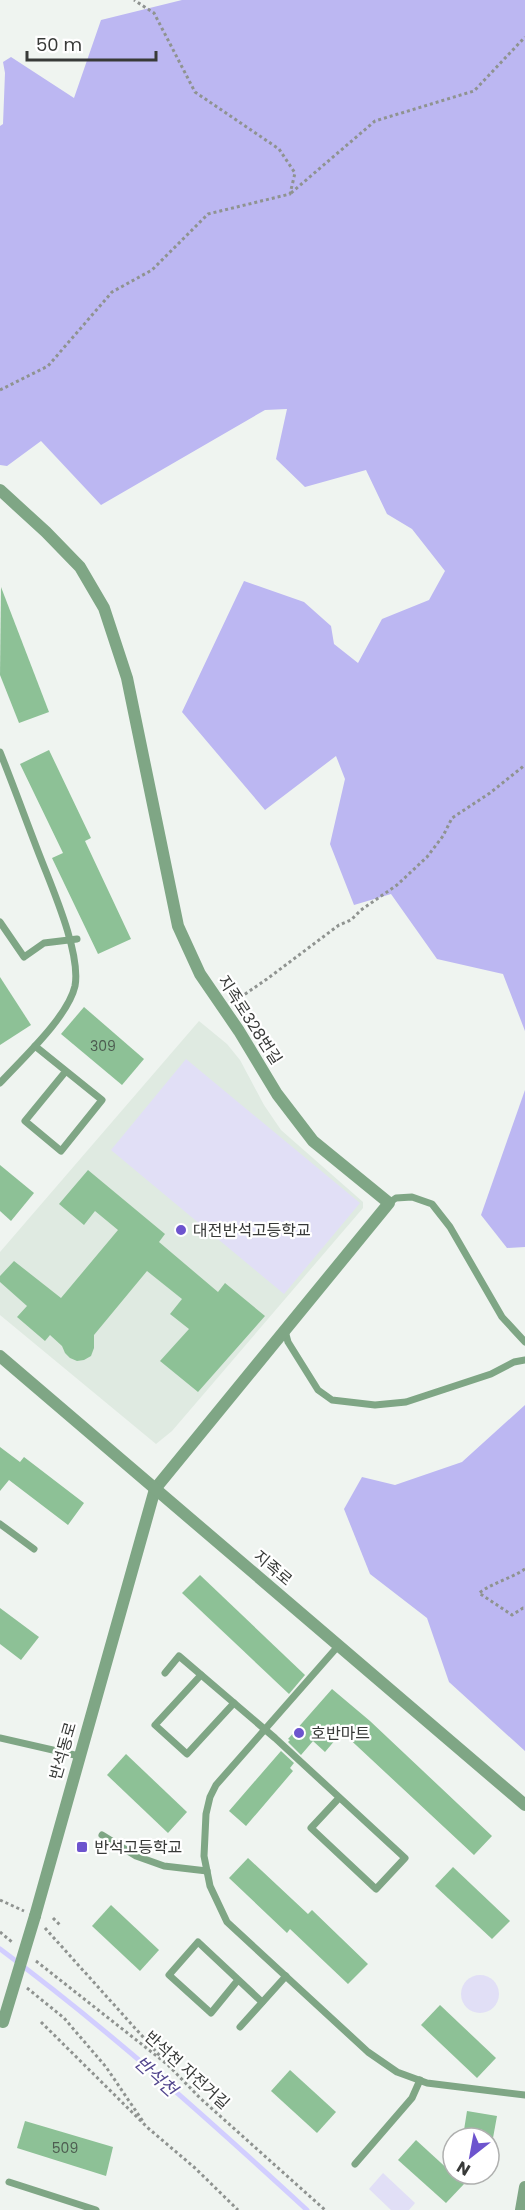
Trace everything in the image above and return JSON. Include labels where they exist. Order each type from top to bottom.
[{"type":"street","name":"지족로328번길","points":[[0,490],[80,567],[104,608],[127,678],[178,926],[200,974],[278,1094],[313,1141],[389,1203]]},
{"type":"street","points":[[155,1489],[389,1203]]},
{"type":"street","name":"지족로","points":[[0,1356],[525,1805]]},
{"type":"street","name":"반석동로","points":[[1,2025],[35,1916],[155,1489]]},
{"type":"street","points":[[521,2210],[525,2187]]},
{"type":"lane","points":[[0,752],[73,940],[75,985],[65,1009],[35,1046],[0,1083]]},
{"type":"lane","points":[[0,922],[24,957],[44,943],[73,940]]},
{"type":"lane","points":[[35,1046],[102,1100],[61,1151],[25,1121],[66,1071]]},
{"type":"lane","points":[[389,1203],[396,1198],[412,1197],[432,1204],[450,1227],[502,1317],[525,1342]]},
{"type":"lane","points":[[285,1330],[288,1342],[318,1390],[332,1400],[375,1405],[406,1402],[491,1374],[514,1362],[525,1360]]},
{"type":"lane","points":[[0,1524],[34,1549]]},
{"type":"lane","points":[[339,1646],[216,1785],[206,1814],[204,1856],[210,1886],[227,1922],[368,2052],[396,2072],[427,2083],[525,2095]]},
{"type":"lane","points":[[165,1672],[179,1656],[265,1730],[405,1858],[376,1889],[311,1828],[339,1798]]},
{"type":"lane","points":[[201,1675],[155,1725],[188,1754],[234,1703]]},
{"type":"lane","points":[[0,1738],[79,1756]]},
{"type":"lane","points":[[102,1834],[136,1856],[164,1866],[207,1871]]},
{"type":"lane","points":[[238,1980],[211,2013],[169,1975],[198,1942],[262,2001]]},
{"type":"lane","points":[[240,2027],[286,1976]]},
{"type":"lane","points":[[355,2164],[412,2098],[420,2080]]},
{"type":"lane","points":[[9,2182],[96,2210]]},
{"type":"path","points":[[134,0],[154,13],[195,92],[279,149],[295,173],[290,194]]},
{"type":"path","points":[[0,390],[48,366],[111,292],[152,270],[208,214],[290,194],[375,122],[474,91],[525,37]]},
{"type":"path","points":[[224,1009],[397,885],[428,857],[452,819],[525,765]]},
{"type":"path","points":[[525,1569],[510,1579],[498,1581],[479,1593],[512,1616],[525,1608]]},
{"type":"path","points":[[0,1900],[35,1916],[168,2065]]},
{"type":"path","points":[[53,1918],[60,1925]]},
{"type":"path","points":[[0,1932],[19,1947]]},
{"type":"path","name":"반석천 자전거길","points":[[28,1954],[168,2065],[200,2098],[325,2210]]},
{"type":"path","points":[[18,1981],[64,2018],[106,2067],[148,2128]]},
{"type":"path","points":[[41,2022],[148,2128],[195,2168],[238,2210]]},
{"type":"shaded area","points":[[182,0],[525,0],[525,1031],[503,974],[437,959],[391,894],[354,905],[330,844],[345,779],[336,756],[265,810],[182,712],[244,581],[304,602],[331,626],[334,644],[358,663],[382,619],[429,600],[445,571],[412,529],[387,514],[366,470],[305,487],[276,459],[287,409],[265,410],[101,505],[41,441],[7,466],[0,465],[0,126],[3,124],[5,73],[3,62],[11,57],[74,98],[101,20]]},
{"type":"shaded area","name":"대전반석고등학교","points":[[199,1021],[227,1044],[240,1060],[264,1105],[281,1130],[363,1202],[363,1208],[172,1431],[156,1444],[0,1315],[0,1252]]},
{"type":"shaded area","points":[[186,1059],[360,1203],[284,1294],[111,1150]]},
{"type":"shaded area","points":[[525,1090],[525,1247],[507,1248],[481,1215]]},
{"type":"shaded area","points":[[525,1405],[525,1751],[449,1682],[427,1618],[370,1574],[344,1509],[362,1477],[395,1485],[462,1462]]},
{"type":"shaded area","points":[[480,1975],[493,1981],[499,1994],[493,2007],[480,2013],[467,2007],[461,1994],[467,1981]]},
{"type":"shaded area","points":[[383,2173],[415,2203],[409,2210],[391,2210],[369,2189]]},
{"type":"building","points":[[1,587],[49,712],[19,723],[0,675]]},
{"type":"building","points":[[49,750],[91,838],[85,841],[131,939],[98,954],[52,858],[63,853],[20,764]]},
{"type":"building","points":[[0,977],[31,1025],[0,1045]]},
{"type":"building","points":[[84,1007],[144,1059],[122,1085],[61,1034]]},
{"type":"building","points":[[0,1165],[34,1193],[11,1221],[0,1211]]},
{"type":"building","points":[[88,1170],[165,1234],[159,1242],[218,1292],[225,1283],[265,1316],[198,1392],[160,1361],[189,1329],[170,1314],[182,1299],[147,1271],[94,1335],[94,1348],[91,1356],[84,1360],[77,1361],[70,1358],[62,1346],[50,1335],[45,1341],[17,1317],[27,1306],[0,1282],[0,1276],[14,1261],[61,1298],[118,1230],[95,1211],[84,1225],[59,1204]]},
{"type":"building","points":[[0,1447],[20,1462],[24,1457],[84,1503],[68,1525],[9,1480],[0,1491]]},
{"type":"building","points":[[200,1575],[305,1675],[289,1694],[182,1593]]},
{"type":"building","points":[[0,1608],[39,1637],[21,1660],[0,1644]]},
{"type":"building","points":[[332,1689],[370,1721],[492,1836],[474,1855],[342,1732],[325,1752],[313,1741],[301,1755],[288,1742],[290,1740],[288,1739]]},
{"type":"building","points":[[281,1751],[294,1763],[290,1768],[293,1771],[246,1826],[229,1811]]},
{"type":"building","points":[[126,1754],[187,1812],[168,1833],[107,1775]]},
{"type":"building","points":[[248,1858],[308,1914],[312,1910],[368,1964],[348,1984],[290,1929],[287,1933],[229,1878]]},
{"type":"building","points":[[453,1867],[510,1921],[492,1939],[435,1886]]},
{"type":"building","points":[[111,1905],[159,1950],[140,1971],[92,1926]]},
{"type":"building","points":[[440,2005],[496,2058],[477,2078],[421,2025]]},
{"type":"building","points":[[290,2070],[336,2112],[317,2133],[271,2091]]},
{"type":"building","points":[[467,2111],[497,2116],[495,2126],[465,2126]]},
{"type":"building","points":[[25,2121],[113,2147],[106,2176],[17,2148]]},
{"type":"building","points":[[416,2140],[441,2163],[441,2186],[462,2186],[446,2203],[398,2160]]},
{"type":"waterway","name":"반석천","points":[[0,1949],[118,2043],[307,2210]]},
{"type":"place","name":"대전반석고등학교","points":[[181,1230]]},
{"type":"place","name":"호반마트","points":[[299,1733]]},
{"type":"place","name":"반석고등학교","points":[[82,1847]]}]
